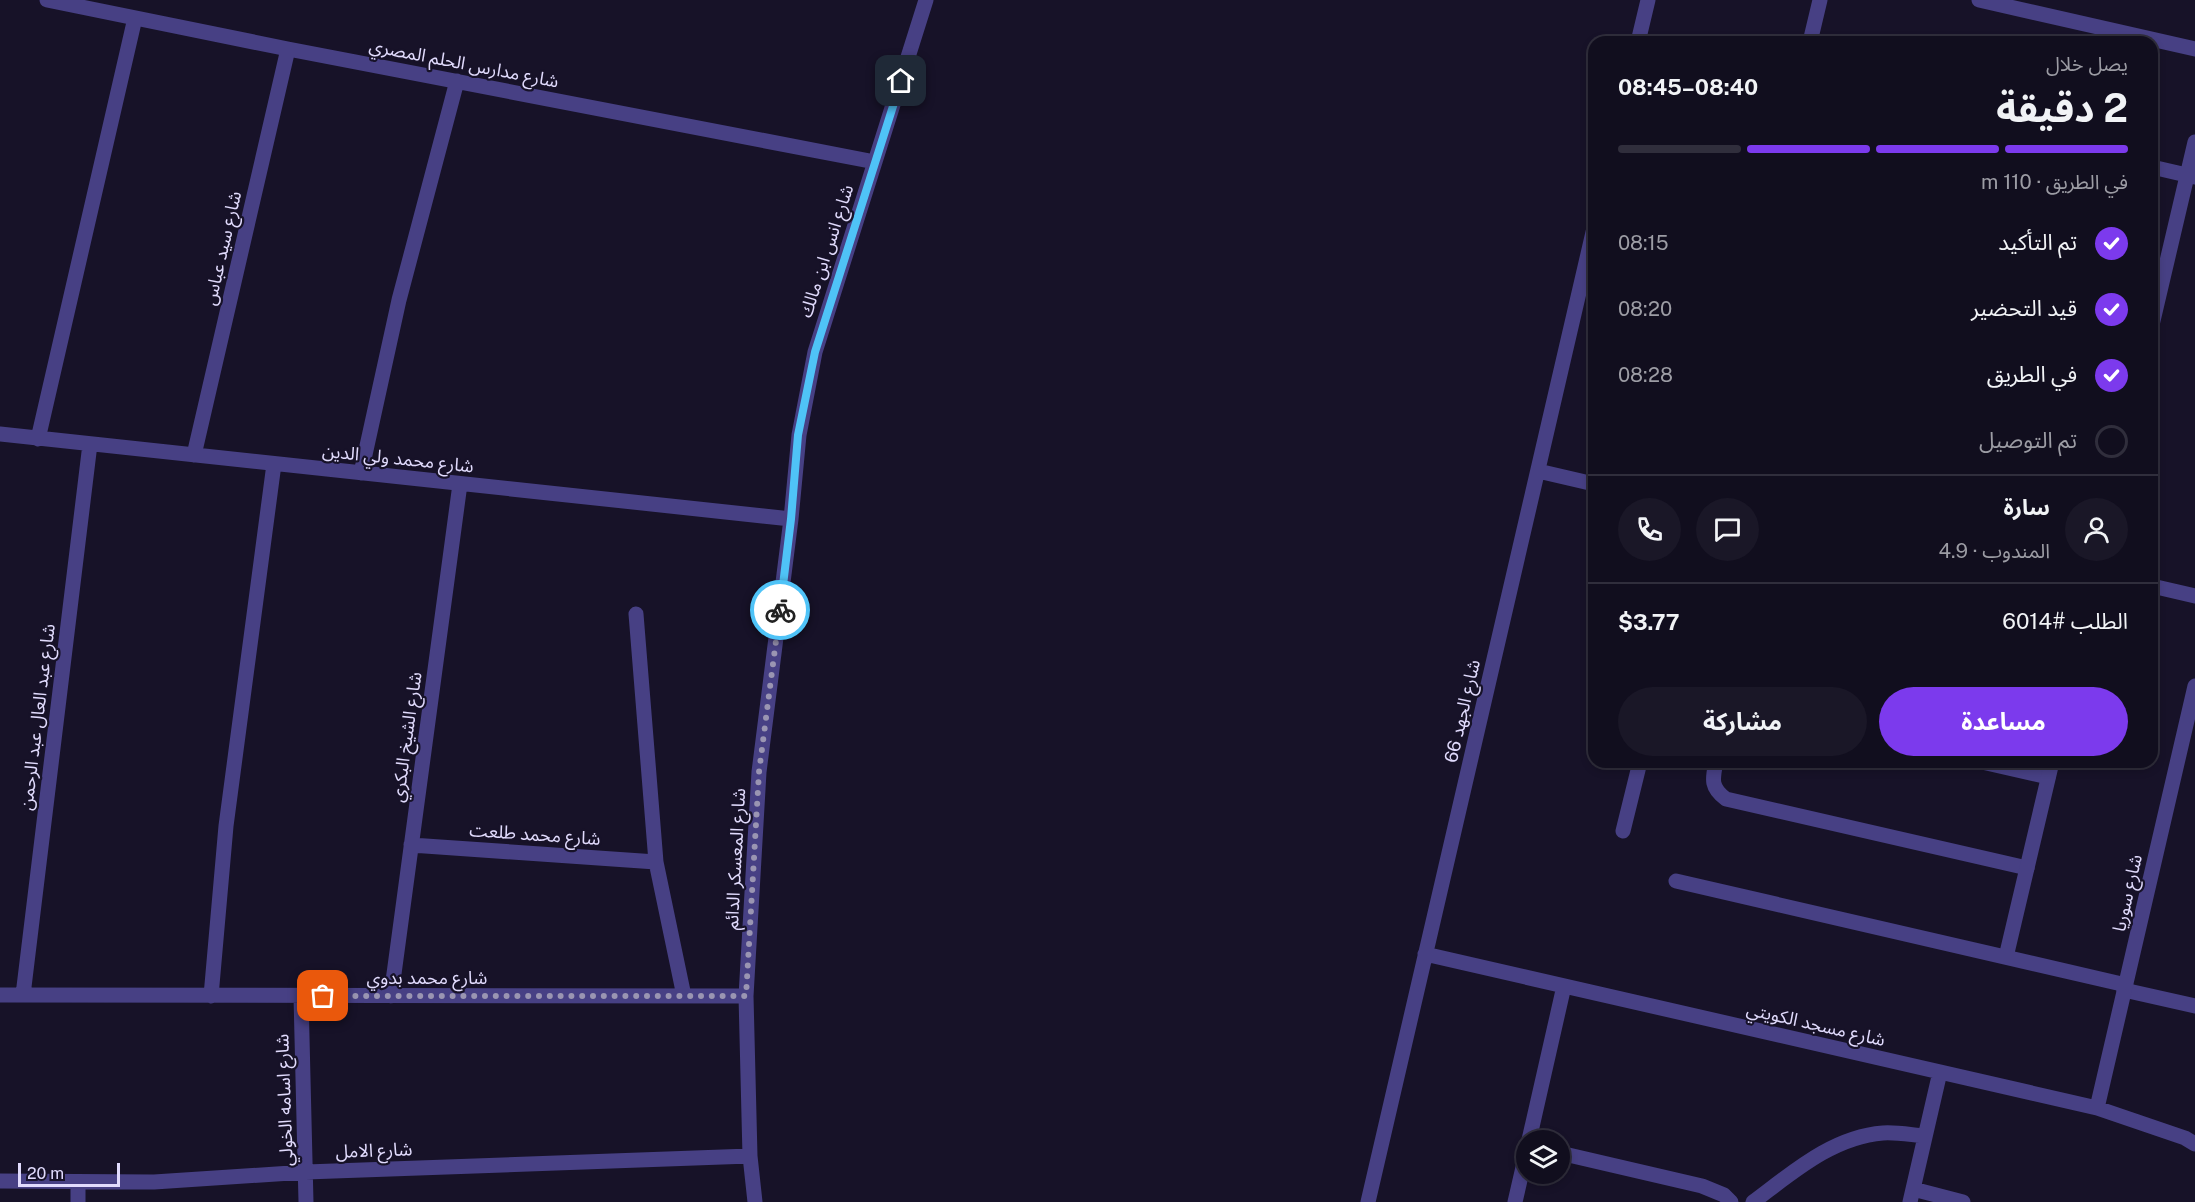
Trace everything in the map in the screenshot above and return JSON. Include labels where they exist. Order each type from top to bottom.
[{"type":"street","name":"شارع مدارس الحلم المصري","points":[[47,0],[288,49],[875,162]]},
{"type":"street","name":"شارع انس ابن مالك","points":[[791,519],[798,435],[815,352],[927,0]]},
{"type":"street","points":[[1639,36],[1648,0]]},
{"type":"street","points":[[1811,36],[1820,0]]},
{"type":"street","points":[[1979,0],[2138,36]]},
{"type":"street","points":[[38,439],[135,18]]},
{"type":"street","points":[[2158,41],[2195,49]]},
{"type":"street","name":"شارع سيد عباس","points":[[194,455],[288,49]]},
{"type":"street","points":[[361,473],[399,300],[457,81]]},
{"type":"street","points":[[2158,302],[2191,176],[2195,142]]},
{"type":"street","points":[[2158,168],[2191,176]]},
{"type":"street","name":"شارع الجهد 66","points":[[1368,1202],[1588,254]]},
{"type":"street","name":"شارع محمد ولي الدين","points":[[0,434],[791,519]]},
{"type":"street","name":"شارع عبد العال عبد الرحمن","points":[[23,995],[90,444]]},
{"type":"street","points":[[211,996],[226,826],[274,464]]},
{"type":"street","points":[[1538,471],[1588,483]]},
{"type":"street","name":"شارع الشيخ البكري","points":[[391,996],[460,484]]},
{"type":"street","name":"شارع المعسكر الدائم","points":[[755,1202],[750,1156],[746,996],[759,772],[791,519]]},
{"type":"street","points":[[2158,587],[2195,596]]},
{"type":"street","points":[[636,614],[656,862],[684,996]]},
{"type":"street","name":"شارع سوريا","points":[[2097,1108],[2195,686]]},
{"type":"street","points":[[1623,831],[1639,768]]},
{"type":"street","points":[[1715,768],[1713,782],[1717,792],[1726,799],[2027,868]]},
{"type":"street","points":[[2006,957],[2050,770],[2033,768]]},
{"type":"street","name":"شارع محمد طلعت","points":[[411,845],[656,862]]},
{"type":"street","points":[[1676,881],[2006,957],[2195,1006]]},
{"type":"street","name":"شارع مسجد الكويتي","points":[[1425,954],[2097,1108],[2185,1138],[2195,1144]]},
{"type":"street","points":[[1531,1130],[1564,986]]},
{"type":"street","name":"شارع محمد بدوي","points":[[0,995],[746,996]]},
{"type":"street","name":"شارع اسامه الخولي","points":[[301,996],[306,1202]]},
{"type":"street","points":[[1940,1072],[1911,1196],[1963,1202]]},
{"type":"street","points":[[1753,1202],[1807,1162],[1843,1141],[1884,1133],[1925,1136]]},
{"type":"street","points":[[1570,1155],[1702,1186],[1724,1195],[1731,1202]]},
{"type":"street","name":"شارع الامل","points":[[0,1181],[165,1182],[306,1172],[750,1156]]},
{"type":"street","points":[[78,1183],[78,1202]]},
{"type":"street","points":[[1515,1202],[1519,1184]]},
{"type":"way so far","points":[[323,996],[746,996],[759,772],[780,610]]},
{"type":"route","points":[[780,610],[798,435],[815,352],[901,81]]}]
